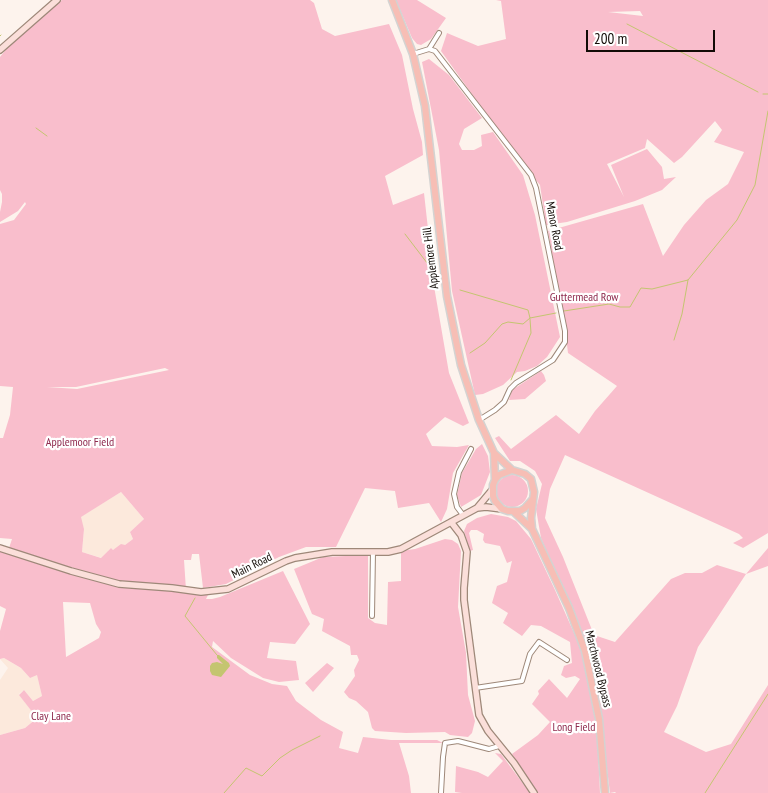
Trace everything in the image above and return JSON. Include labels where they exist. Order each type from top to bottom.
[{"type":"main road","name":"Applemore Hill","points":[[392,0],[412,54],[425,106],[448,296],[461,365],[479,420],[494,453],[512,470]]},
{"type":"main road","name":"Applemore Hill","points":[[494,453],[495,480]]},
{"type":"main road","points":[[512,470],[525,474],[530,479],[534,492],[533,500],[525,508],[514,512],[502,509],[495,501],[492,490],[495,480],[505,472],[512,470]]},
{"type":"main road","name":"Marchwood Bypass","points":[[533,500],[532,529],[569,608],[585,650],[599,718],[605,793]]},
{"type":"main road","name":"Marchwood Bypass","points":[[514,512],[532,529]]},
{"type":"street","points":[[0,50],[57,0]]},
{"type":"street","points":[[412,54],[429,49],[439,33]]},
{"type":"street","name":"Manor Road","points":[[429,49],[435,51],[531,175],[536,188],[565,331],[564,342],[553,360],[516,383],[510,388],[504,402],[500,406],[479,420]]},
{"type":"street","points":[[463,515],[457,507],[454,494],[461,467],[471,450]]},
{"type":"street","name":"Main Road","points":[[477,508],[492,490]]},
{"type":"street","name":"Main Road","points":[[0,548],[119,584],[201,592],[228,588],[295,558],[332,552],[388,552],[401,549],[477,508],[502,509]]},
{"type":"street","points":[[451,522],[464,540],[466,552],[464,588],[475,688],[482,722],[514,763],[534,793]]},
{"type":"street","points":[[372,616],[373,552]]},
{"type":"street","points":[[475,688],[522,681],[530,654],[539,642],[567,660]]},
{"type":"street","points":[[442,793],[443,757],[446,743],[458,741],[489,749],[499,746]]},
{"type":"shaded area","points":[[121,492],[144,519],[130,532],[133,539],[113,550],[111,548],[102,558],[82,552],[84,529],[80,517]]},
{"type":"shaded area","points":[[217,655],[229,663],[230,666],[221,677],[212,675],[210,671],[212,663],[223,664],[217,658]]},
{"type":"shaded area","points":[[4,658],[21,668],[30,678],[37,674],[42,696],[33,701],[24,690],[19,694],[37,718],[25,728],[0,735],[0,680],[8,668],[0,659]]},
{"type":"green space","points":[[62,0],[310,0],[314,3],[322,29],[335,36],[389,24],[402,55],[422,142],[423,155],[385,176],[393,205],[424,193],[435,292],[449,373],[469,423],[463,426],[445,417],[426,434],[432,446],[457,447],[469,445],[453,473],[447,509],[441,522],[429,503],[398,508],[395,491],[365,488],[336,547],[306,547],[279,557],[226,584],[203,588],[199,554],[192,554],[191,560],[184,560],[186,590],[164,590],[208,595],[206,599],[212,599],[283,571],[310,624],[295,644],[270,642],[267,658],[296,661],[299,680],[279,682],[263,678],[231,658],[213,641],[212,647],[250,675],[272,684],[287,686],[296,701],[321,720],[343,732],[339,748],[358,753],[363,737],[391,740],[437,740],[443,743],[399,743],[409,776],[411,793],[0,793],[0,735],[25,728],[37,718],[19,695],[24,690],[33,701],[42,696],[37,675],[30,678],[21,668],[4,658],[0,659],[0,631],[6,609],[0,606],[0,550],[9,548],[12,539],[0,538],[0,438],[3,438],[10,415],[13,387],[0,386],[0,224],[14,220],[26,204],[25,202],[18,211],[0,222],[2,194],[0,190],[0,57],[12,42]],"holes":[[[165,368],[169,370],[77,389],[47,387],[76,387]],[[121,492],[144,519],[130,532],[133,539],[113,550],[111,548],[101,558],[82,552],[84,529],[81,517]],[[63,602],[90,603],[96,624],[101,632],[99,638],[66,657]]]},
{"type":"green space","points":[[396,0],[417,0],[446,18],[431,39],[421,45],[417,44],[412,38]]},
{"type":"green space","name":"Guttermead Row","points":[[496,0],[768,0],[768,533],[743,548],[733,543],[743,538],[739,534],[565,455],[550,489],[545,518],[563,557],[594,635],[615,642],[671,579],[685,573],[702,573],[717,565],[746,574],[698,647],[677,706],[664,732],[706,752],[731,744],[768,685],[768,793],[610,793],[595,673],[588,649],[541,538],[536,509],[542,484],[535,471],[520,461],[510,461],[495,438],[499,436],[511,449],[556,415],[579,434],[595,411],[617,386],[568,353],[548,231],[643,204],[663,256],[684,225],[706,200],[728,184],[744,152],[714,142],[722,130],[715,121],[682,157],[674,163],[647,139],[645,148],[607,164],[624,197],[611,165],[647,149],[662,167],[664,179],[676,177],[662,190],[635,201],[567,222],[546,225],[540,185],[517,157],[441,51],[447,33],[478,46],[506,39],[501,1]],"holes":[[[640,11],[643,16],[608,12]]]},
{"type":"green space","points":[[429,59],[449,75],[482,118],[464,129],[459,144],[462,150],[474,150],[482,146],[481,135],[493,132],[523,175],[535,215],[560,337],[547,357],[537,366],[517,372],[503,385],[483,394],[475,395],[452,291],[439,150],[422,62]]},
{"type":"green space","points":[[541,371],[546,381],[525,399],[509,400],[512,390]]},
{"type":"green space","points":[[482,444],[488,456],[490,472],[481,495],[461,507],[457,495],[462,473],[476,449]]},
{"type":"green space","points":[[512,475],[518,476],[523,480],[527,485],[527,497],[523,502],[518,506],[512,507],[506,506],[501,502],[497,497],[496,491],[497,485],[501,480],[506,476]]},
{"type":"green space","name":"Long Field","points":[[491,514],[508,517],[516,521],[531,539],[582,651],[593,697],[597,728],[600,793],[536,793],[512,754],[538,735],[550,722],[532,704],[539,694],[538,691],[549,679],[567,698],[580,679],[575,676],[566,678],[561,675],[564,666],[572,663],[570,642],[541,626],[531,625],[522,636],[503,623],[508,613],[492,603],[497,586],[507,582],[512,561],[507,563],[500,546],[485,543],[483,540],[484,534],[477,530],[471,530],[469,533],[473,550],[470,551],[464,531],[467,524],[477,518]]},
{"type":"green space","points":[[445,539],[452,540],[458,544],[461,551],[458,607],[466,653],[468,695],[475,721],[472,733],[468,737],[450,735],[445,732],[406,733],[375,731],[372,728],[368,712],[344,692],[355,676],[354,670],[359,660],[357,655],[351,655],[350,646],[322,631],[324,619],[312,614],[294,569],[323,557],[368,555],[368,618],[375,623],[387,625],[388,582],[401,581],[401,551],[415,549]]},
{"type":"green space","points":[[768,548],[768,566],[746,574]]},
{"type":"green space","points":[[327,663],[334,668],[313,692],[305,683]]},
{"type":"green space","points":[[495,753],[501,754],[530,793],[455,792],[456,766],[488,777],[503,761]]},
{"type":"waterway","points":[[627,24],[758,92]]},
{"type":"waterway","points":[[763,94],[768,94]]},
{"type":"waterway","points":[[564,311],[609,304],[630,307],[641,288],[652,289],[688,280],[737,220],[755,185],[768,111]]},
{"type":"waterway","points":[[36,128],[47,136]]},
{"type":"waterway","points":[[405,234],[437,276]]},
{"type":"waterway","points":[[674,340],[682,314],[688,280]]},
{"type":"waterway","points":[[460,290],[528,310],[530,318],[556,313]]},
{"type":"waterway","points":[[470,353],[485,343],[502,324],[508,322],[523,324],[530,318]]},
{"type":"waterway","points":[[511,380],[531,333],[530,319]]},
{"type":"waterway","points":[[195,598],[185,616],[217,655]]},
{"type":"waterway","points":[[705,793],[768,694]]},
{"type":"waterway","points":[[224,793],[246,768],[262,776],[280,758],[320,736]]},
{"type":"park label","name":"Applemoor Field","points":[[80,443]]},
{"type":"park label","name":"Clay Lane","points":[[51,717]]}]
